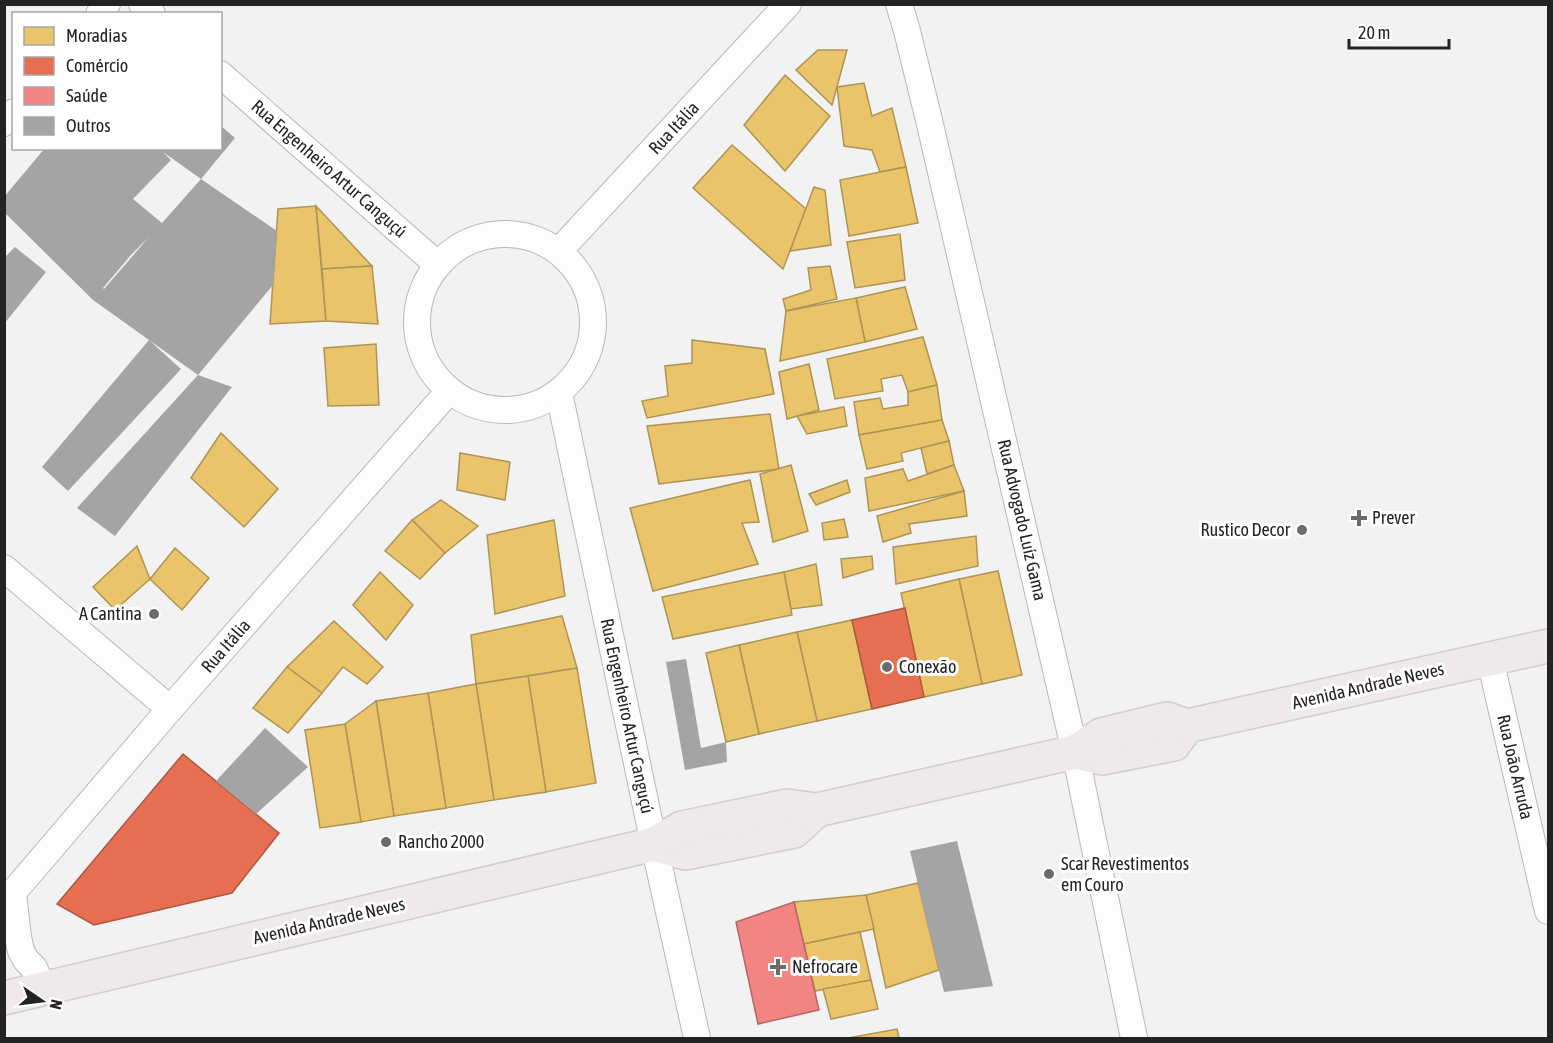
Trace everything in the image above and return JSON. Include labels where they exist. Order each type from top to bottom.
[{"type":"main road","name":"Avenida Andrade Neves","points":[[4,998],[654,844],[682,828],[787,806],[817,810],[1075,752],[1102,758],[1174,744],[1188,726],[1548,646]]},
{"type":"street","name":"Rua Itália","points":[[559,251],[788,4]]},
{"type":"street","name":"Rua Advogado Luíz Gama","points":[[899,4],[929,120],[1075,752],[1134,1038]]},
{"type":"street","name":"Rua Engenheiro Artur Canguçú","points":[[222,76],[438,265]]},
{"type":"street","points":[[509,233],[536,239],[559,251],[578,271],[590,295],[594,322],[589,349],[578,373],[559,393],[538,404],[516,410],[492,409],[469,403],[449,391],[434,374],[423,353],[418,330],[419,307],[425,285],[438,265],[458,248],[483,237],[509,233]]},
{"type":"street","name":"Rua Itália","points":[[9,898],[170,709],[449,391]]},
{"type":"street","name":"Rua Engenheiro Artur Canguçú","points":[[559,393],[697,1038]]},
{"type":"street","points":[[4,568],[170,709]]},
{"type":"street","name":"Rua João Arruda","points":[[1490,659],[1548,911]]},
{"type":"street","points":[[9,898],[21,951],[34,968],[44,989]]},
{"type":"building: Moradias","points":[[818,50],[847,50],[832,105],[796,70]]},
{"type":"building: Moradias","points":[[785,75],[830,116],[785,171],[744,125]]},
{"type":"building: Moradias","points":[[864,83],[872,116],[892,108],[906,167],[880,172],[872,150],[844,146],[837,87]]},
{"type":"building: Moradias","points":[[732,145],[806,209],[783,269],[693,188]]},
{"type":"building: Moradias","points":[[906,167],[918,223],[849,236],[840,180]]},
{"type":"building: Moradias","points":[[814,187],[825,190],[831,245],[790,251]]},
{"type":"building: Moradias","points":[[316,206],[326,321],[270,324],[278,209]]},
{"type":"building: Moradias","points":[[316,206],[372,266],[322,269]]},
{"type":"building: Moradias","points":[[900,234],[905,280],[855,288],[847,242]]},
{"type":"building: Moradias","points":[[372,266],[378,324],[326,321],[322,269]]},
{"type":"building: Moradias","points":[[830,266],[837,299],[786,311],[783,299],[811,290],[808,268]]},
{"type":"building: Moradias","points":[[905,287],[917,329],[865,342],[856,298]]},
{"type":"building: Moradias","points":[[856,298],[865,342],[780,361],[786,311]]},
{"type":"building: Moradias","points":[[923,337],[937,385],[908,392],[902,375],[881,379],[883,391],[835,399],[827,359]]},
{"type":"building: Moradias","points":[[692,340],[765,349],[774,394],[647,418],[642,401],[668,396],[665,366],[692,363]]},
{"type":"building: Moradias","points":[[376,344],[379,405],[328,406],[324,348]]},
{"type":"building: Moradias","points":[[809,364],[819,410],[787,419],[779,372]]},
{"type":"building: Moradias","points":[[937,385],[942,420],[859,435],[854,402],[880,398],[883,409],[908,405],[908,392]]},
{"type":"building: Moradias","points":[[844,407],[847,426],[807,434],[797,416]]},
{"type":"building: Moradias","points":[[770,414],[779,469],[659,484],[647,426]]},
{"type":"building: Moradias","points":[[942,420],[949,441],[901,453],[903,461],[867,469],[859,435]]},
{"type":"building: Moradias","points":[[221,433],[278,489],[244,527],[191,478]]},
{"type":"building: Moradias","points":[[949,441],[954,465],[927,474],[921,448]]},
{"type":"building: Moradias","points":[[460,453],[510,462],[505,500],[457,490]]},
{"type":"building: Moradias","points":[[791,465],[808,531],[773,542],[760,474]]},
{"type":"building: Moradias","points":[[954,465],[964,491],[869,511],[865,478],[903,469],[908,481]]},
{"type":"building: Moradias","points":[[750,480],[759,522],[742,523],[758,564],[653,591],[630,508]]},
{"type":"building: Moradias","points":[[847,480],[850,492],[816,505],[809,494]]},
{"type":"building: Moradias","points":[[964,491],[967,516],[909,524],[911,533],[883,542],[877,516]]},
{"type":"building: Moradias","points":[[441,500],[478,526],[445,553],[412,520]]},
{"type":"building: Moradias","points":[[844,519],[848,537],[824,540],[822,523]]},
{"type":"building: Moradias","points":[[412,520],[445,553],[420,579],[385,551]]},
{"type":"building: Moradias","points":[[554,520],[565,596],[495,614],[487,535]]},
{"type":"building: Moradias","points":[[976,536],[978,566],[896,584],[893,547]]},
{"type":"building: Moradias","points":[[137,546],[150,579],[115,610],[93,587]]},
{"type":"building: Moradias","points":[[175,548],[209,578],[182,610],[150,579]]},
{"type":"building: Moradias","points":[[872,556],[873,569],[843,578],[841,559]]},
{"type":"building: Moradias","points":[[816,564],[822,605],[791,609],[784,572]]},
{"type":"building: Moradias","points":[[998,571],[1022,675],[982,684],[959,579]]},
{"type":"building: Moradias","points":[[380,572],[413,605],[386,640],[353,605]]},
{"type":"building: Moradias","points":[[784,572],[792,615],[673,639],[662,597]]},
{"type":"building: Moradias","points":[[959,579],[982,684],[924,697],[901,593]]},
{"type":"building: Moradias","points":[[562,616],[577,668],[476,684],[471,635]]},
{"type":"building: Moradias","points":[[852,620],[872,709],[817,721],[797,632]]},
{"type":"building: Moradias","points":[[334,621],[383,667],[367,684],[343,667],[322,693],[287,667]]},
{"type":"building: Moradias","points":[[797,632],[817,721],[759,734],[739,645]]},
{"type":"building: Moradias","points":[[739,645],[759,734],[726,742],[706,653]]},
{"type":"building: Moradias","points":[[287,667],[322,693],[288,733],[253,708]]},
{"type":"building: Moradias","points":[[577,668],[596,783],[546,792],[528,676]]},
{"type":"building: Moradias","points":[[528,676],[546,792],[494,800],[476,684]]},
{"type":"building: Moradias","points":[[476,684],[494,800],[446,808],[428,693]]},
{"type":"building: Moradias","points":[[428,693],[446,808],[394,816],[376,701]]},
{"type":"building: Moradias","points":[[376,701],[394,816],[361,822],[345,724]]},
{"type":"building: Moradias","points":[[345,724],[361,822],[320,828],[305,730]]},
{"type":"building: Moradias","points":[[918,883],[939,970],[886,988],[866,895]]},
{"type":"building: Moradias","points":[[866,895],[874,929],[804,944],[794,902]]},
{"type":"building: Moradias","points":[[860,932],[871,980],[815,991],[804,944]]},
{"type":"building: Moradias","points":[[871,980],[878,1009],[831,1019],[823,989]]},
{"type":"building: Moradias","points":[[897,1029],[899,1038],[848,1038]]},
{"type":"building: Comércio","points":[[905,608],[924,697],[872,709],[852,620]]},
{"type":"building: Comércio","points":[[183,754],[279,833],[232,893],[94,925],[57,904]]},
{"type":"building: Saúde","name":"Nefrocare","points":[[794,902],[819,1010],[758,1024],[736,922]]},
{"type":"building: Outros","points":[[222,127],[235,138],[201,179],[277,231],[273,285],[198,375],[93,300],[4,212],[4,197],[43,150],[222,150]],"holes":[[[163,152],[201,179],[162,223],[133,199],[171,160]],[[149,237],[104,289],[131,255]]]},
{"type":"building: Outros","points":[[15,247],[46,272],[4,324],[4,258]]},
{"type":"building: Outros","points":[[149,340],[181,369],[68,491],[42,467]]},
{"type":"building: Outros","points":[[198,375],[232,387],[115,536],[77,508]]},
{"type":"building: Outros","points":[[686,659],[701,748],[726,742],[727,762],[685,770],[666,662]]},
{"type":"building: Outros","points":[[265,728],[308,767],[256,814],[216,781]]},
{"type":"building: Outros","points":[[957,841],[993,986],[944,992],[910,851]]},
{"type":"place","name":"Prever","points":[[1359,518]]},
{"type":"place","name":"Rustico Decor","points":[[1302,530]]},
{"type":"place","name":"A Cantina","points":[[154,614]]},
{"type":"place","name":"Conexão","points":[[887,667]]},
{"type":"place","name":"Rancho 2000","points":[[386,842]]},
{"type":"place","name":"Scar Revestimentos em Couro","points":[[1049,874]]},
{"type":"place","name":"Nefrocare","points":[[778,967]]}]
